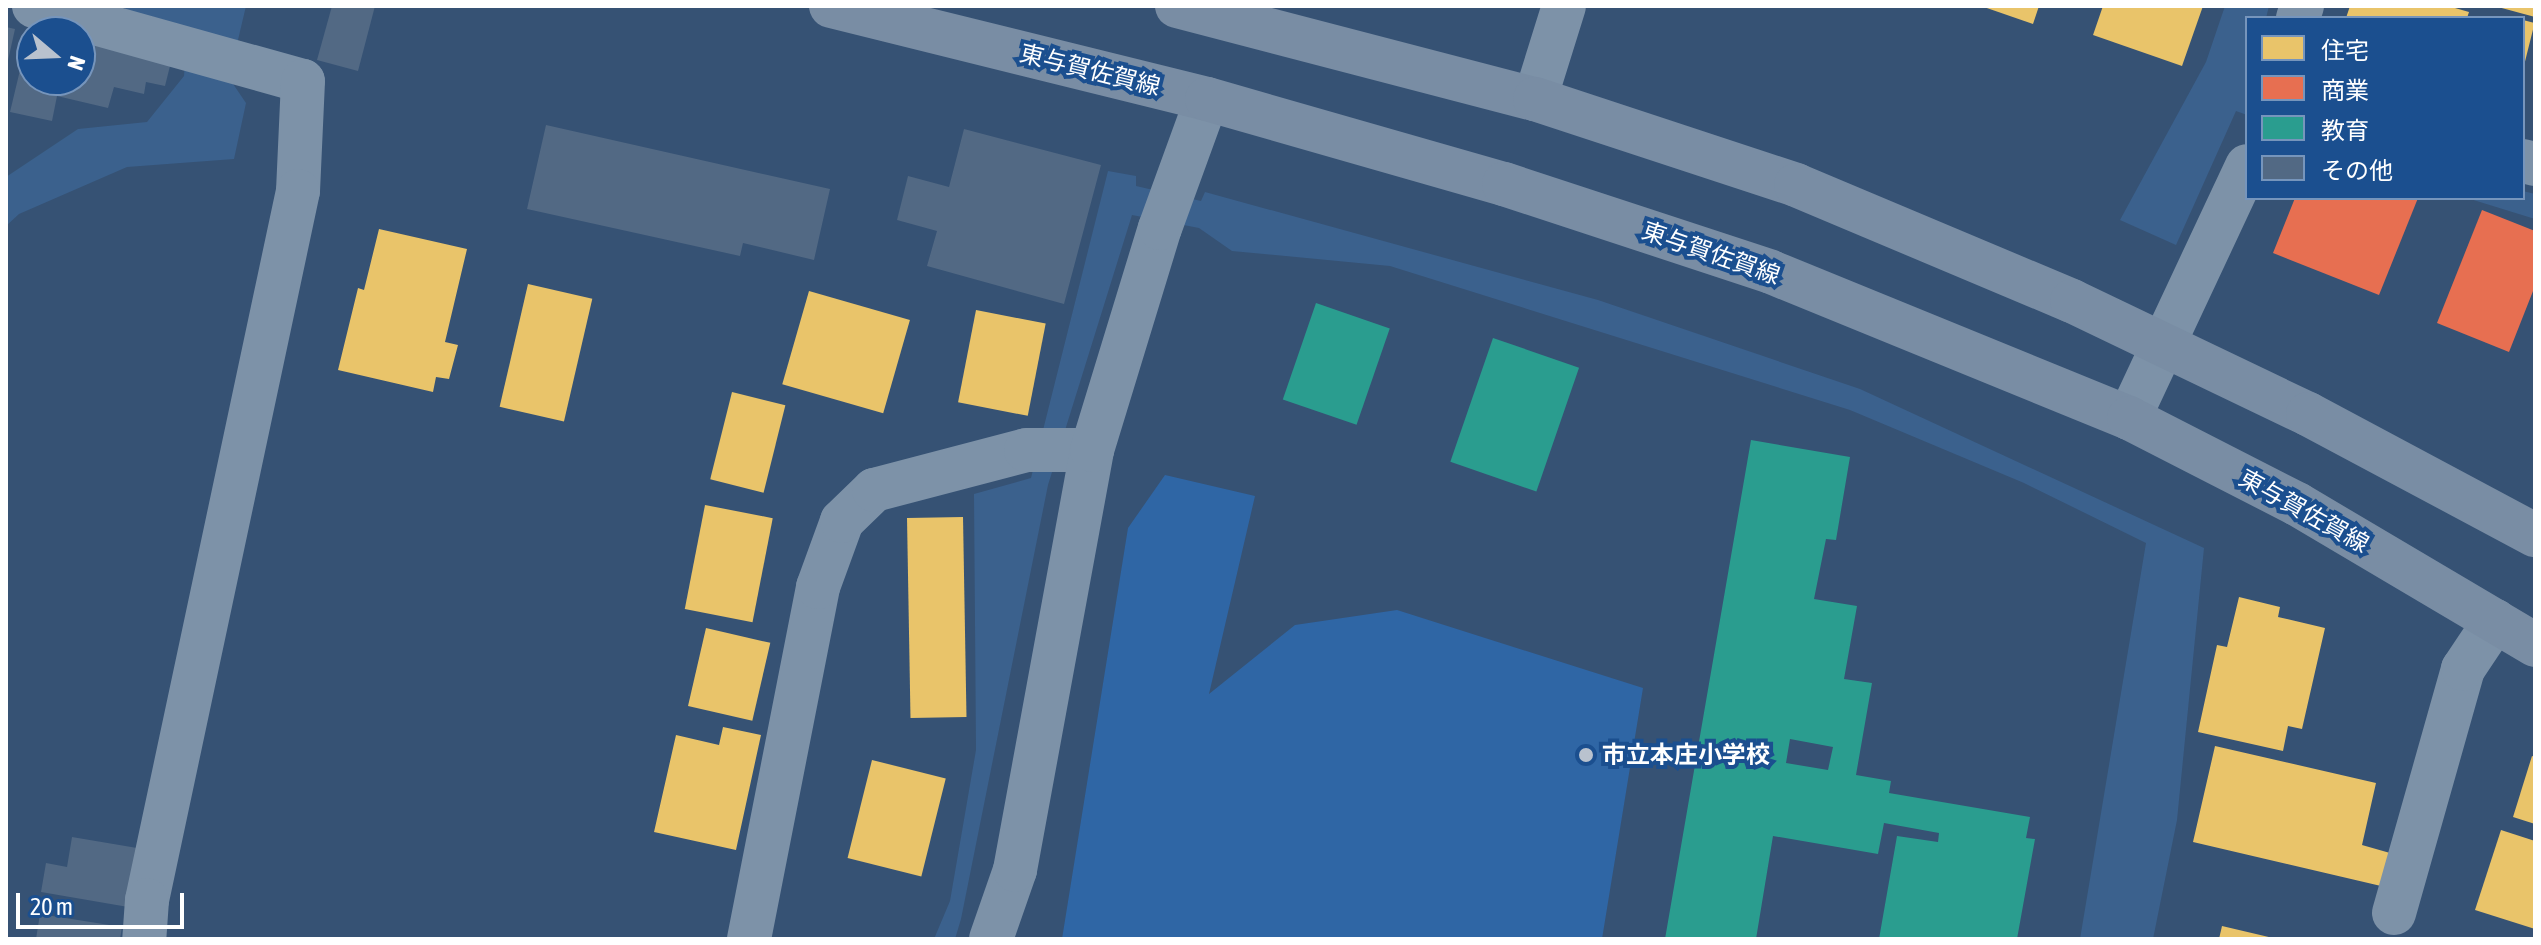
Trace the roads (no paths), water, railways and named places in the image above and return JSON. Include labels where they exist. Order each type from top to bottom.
[{"type":"main road","name":"東与賀佐賀線","points":[[831,6],[1207,99],[1504,184],[1771,272],[2129,418],[2297,504],[2535,645]]},
{"type":"main road","points":[[1177,6],[1535,99],[1796,185],[2072,301],[2308,414],[2535,535]]},
{"type":"street","points":[[34,6],[303,81],[298,191],[147,900],[144,939]]},
{"type":"street","points":[[1535,99],[1564,6]]},
{"type":"street","points":[[991,939],[1015,870],[1080,452],[1207,99]]},
{"type":"street","points":[[2129,418],[2165,347],[2245,170]]},
{"type":"street","points":[[749,939],[818,587],[842,521],[874,490],[1026,450],[1080,452]]},
{"type":"street","points":[[2394,913],[2463,669],[2495,621]]},
{"type":"place","name":"市立本庄小学校","points":[[1586,755]]}]
